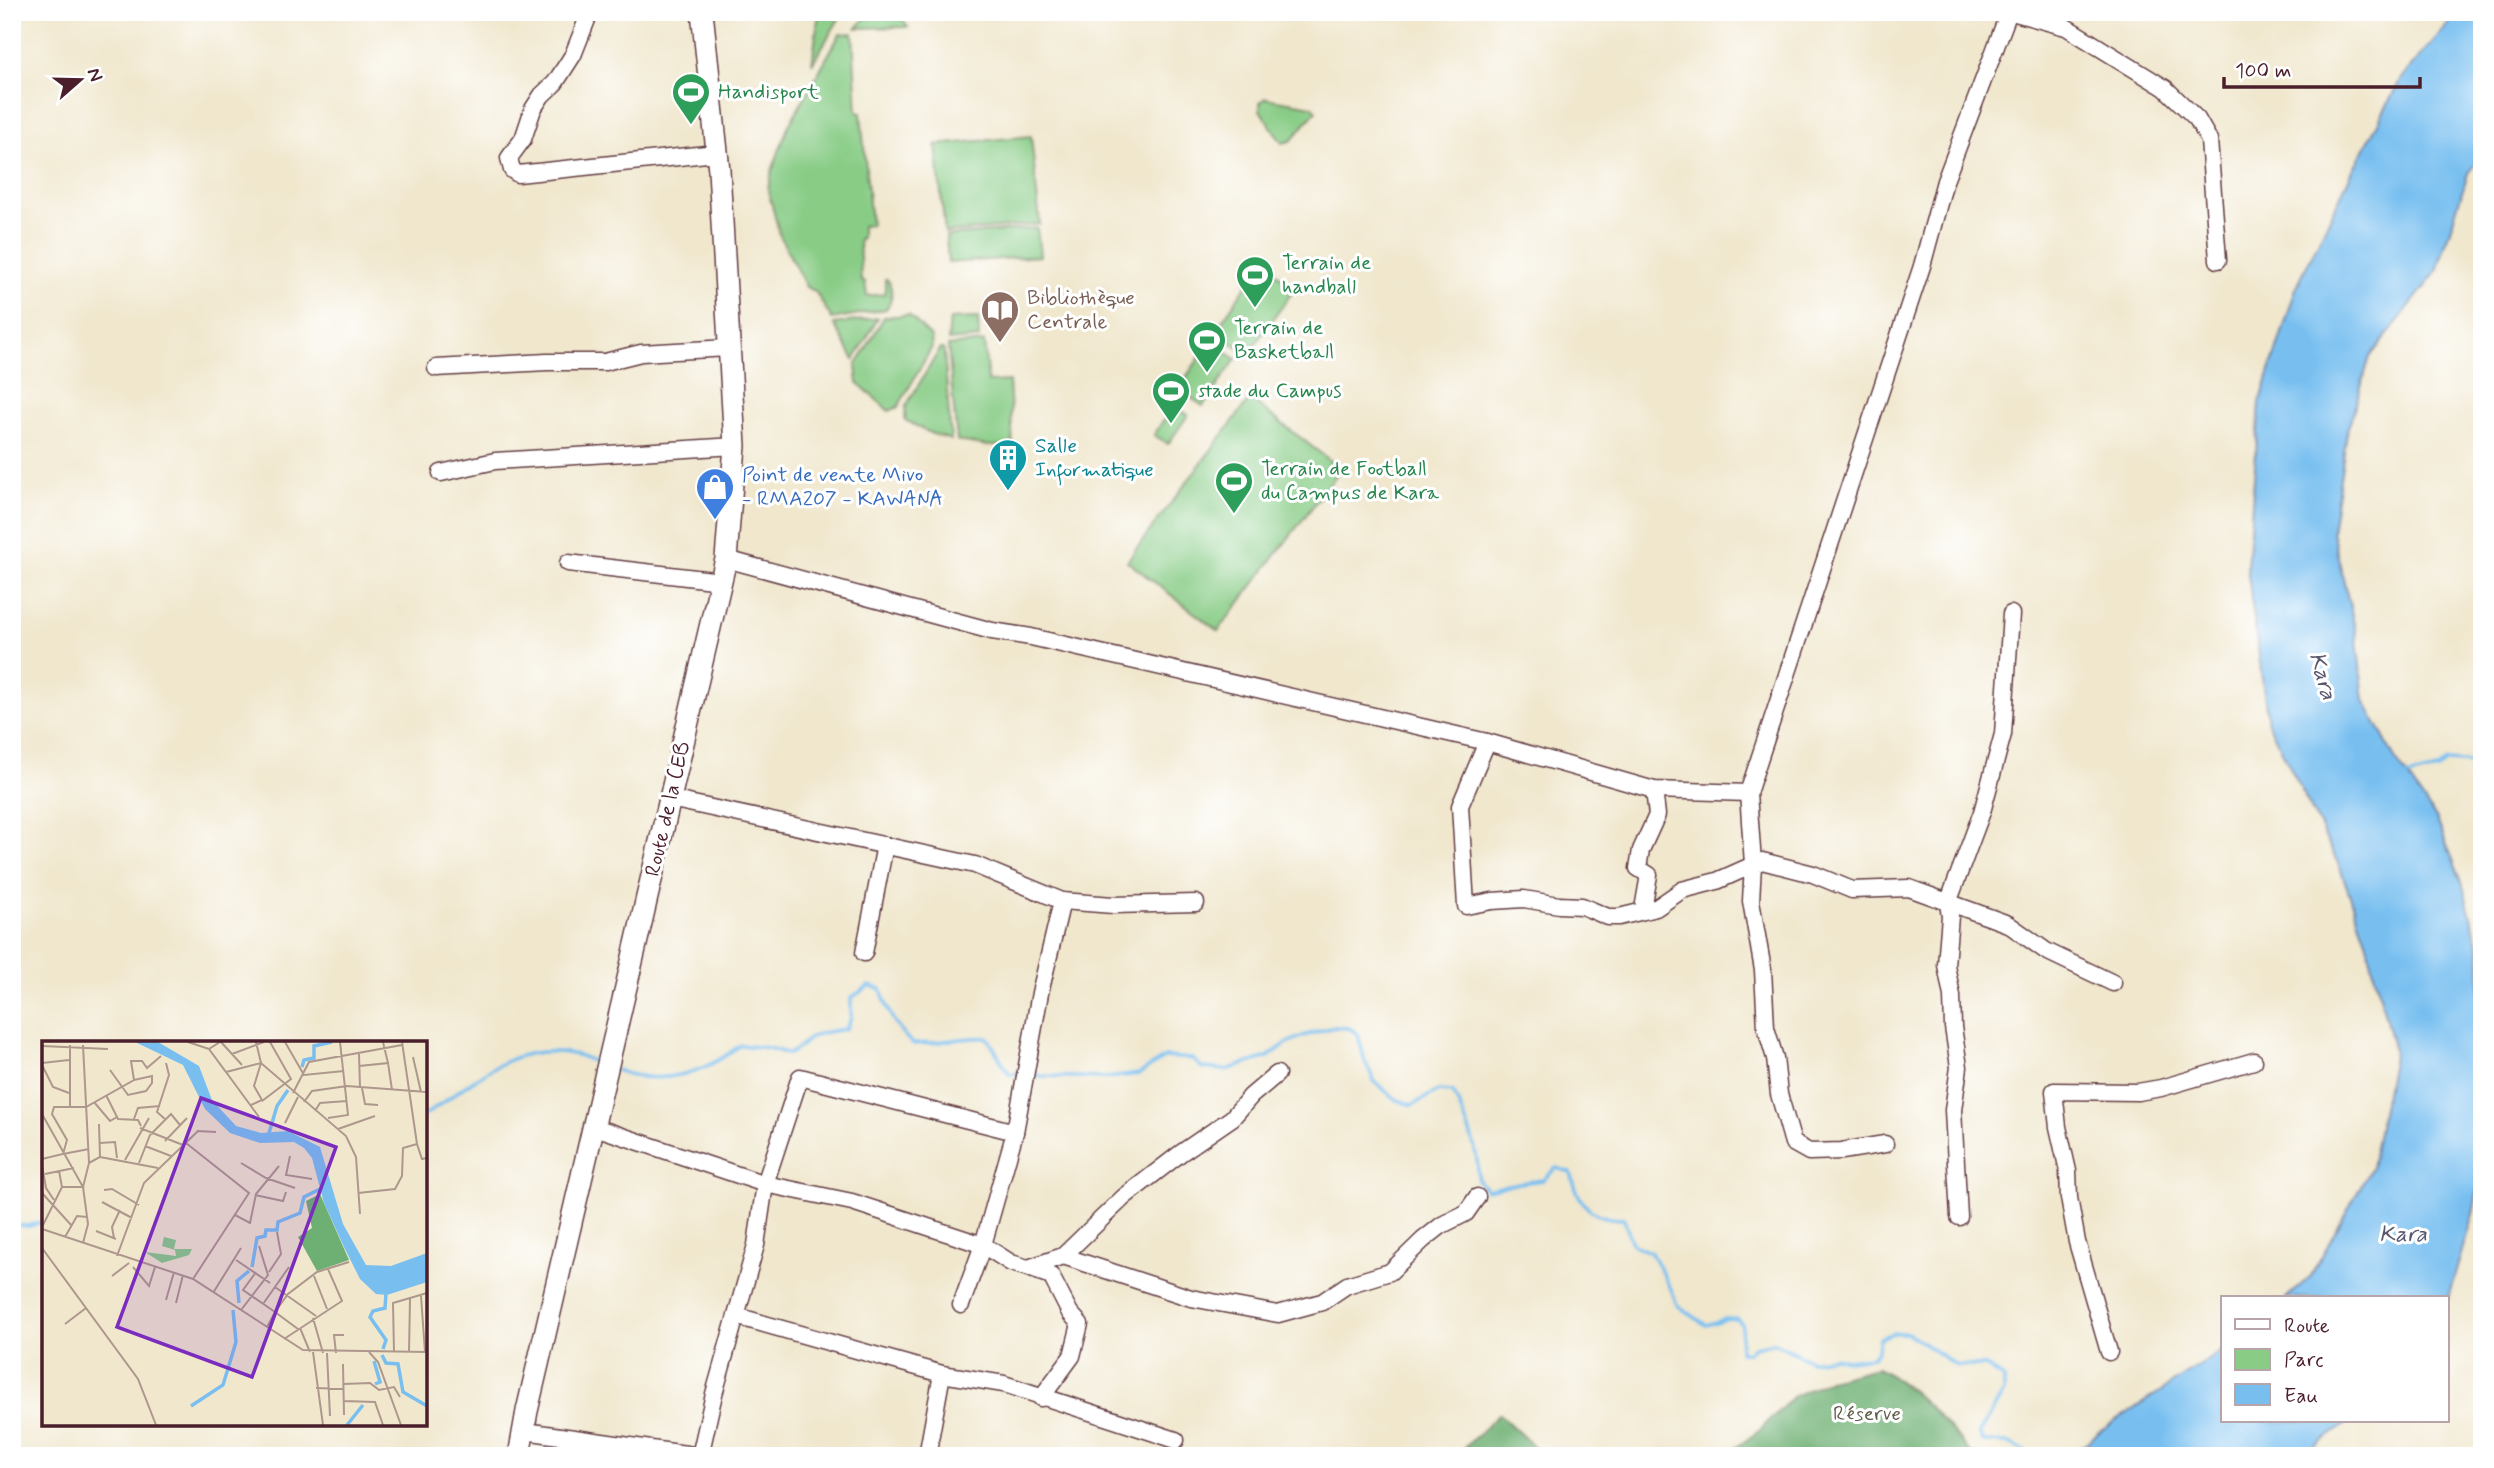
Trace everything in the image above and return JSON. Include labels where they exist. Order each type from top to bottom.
[{"type":"main road","name":"Route de la CEB","points":[[519,1456],[527,1411],[726,559],[735,446],[719,170],[702,12]]},
{"type":"street","points":[[590,12],[573,55],[555,83],[542,95],[523,139],[509,158],[512,170],[518,174],[716,153]]},
{"type":"street","points":[[1885,1144],[1842,1151],[1809,1152],[1793,1143],[1779,1094],[1775,1058],[1766,1028],[1763,970],[1751,901],[1753,864],[1748,793],[1922,266],[1945,181],[2010,12],[2066,27],[2165,88],[2197,119],[2209,140],[2218,260]]},
{"type":"street","points":[[436,368],[605,362],[641,353],[728,348]]},
{"type":"street","points":[[441,473],[495,461],[735,446]]},
{"type":"street","points":[[726,559],[992,631],[1031,637],[1487,742],[1654,790],[1748,793]]},
{"type":"street","points":[[568,563],[721,581]]},
{"type":"street","points":[[1959,1217],[1953,1110],[1959,1068],[1946,965],[1950,916],[1948,903],[1982,812],[2003,734],[2011,614]]},
{"type":"street","points":[[1487,742],[1461,806],[1466,906],[1524,899],[1582,906],[1608,917],[1631,914],[1656,908],[1682,890],[1717,881],[1762,861],[1813,874],[1852,890],[1909,888],[2008,924],[2046,951],[2113,983]]},
{"type":"street","points":[[1643,909],[1649,875],[1638,868],[1641,850],[1657,815],[1654,790]]},
{"type":"street","points":[[670,799],[975,865],[1062,901],[1113,905],[1196,904]]},
{"type":"street","points":[[864,953],[885,845]]},
{"type":"street","points":[[961,1306],[984,1245],[1015,1132],[1040,993],[1062,901]]},
{"type":"street","points":[[2109,1352],[2077,1242],[2054,1091],[2138,1092],[2254,1061]]},
{"type":"street","points":[[1028,1268],[1063,1256],[1124,1197],[1232,1118],[1251,1096],[1277,1074]]},
{"type":"street","points":[[525,1431],[700,1456],[714,1394],[756,1245],[765,1184],[800,1076],[1015,1132]]},
{"type":"street","points":[[594,1127],[765,1184],[852,1202],[984,1245],[1011,1263],[1051,1276],[1070,1312],[1080,1324],[1072,1356],[1041,1398]]},
{"type":"street","points":[[1063,1256],[1191,1298],[1278,1314],[1322,1302],[1347,1285],[1390,1272],[1442,1225],[1465,1213],[1477,1197]]},
{"type":"street","points":[[736,1316],[942,1374],[1004,1384],[1176,1440]]},
{"type":"street","points":[[927,1456],[942,1374]]},
{"type":"green space","points":[[819,12],[843,12],[812,64]]},
{"type":"green space","points":[[870,12],[897,12],[908,27],[857,28]]},
{"type":"green space","points":[[853,33],[857,112],[861,113],[871,225],[862,226],[862,238],[859,239],[861,281],[865,282],[867,296],[885,294],[887,279],[891,294],[886,309],[832,319],[815,291],[806,287],[780,236],[768,190],[788,127],[840,34]]},
{"type":"green space","points":[[1265,98],[1312,106],[1316,111],[1291,141],[1282,143],[1260,110],[1260,103]]},
{"type":"green space","points":[[1031,136],[1040,224],[945,233],[936,145]]},
{"type":"green space","points":[[1037,228],[1040,256],[948,263],[946,236]]},
{"type":"green space","name":"Terrain de handball","points":[[1262,263],[1296,287],[1248,354],[1215,331]]},
{"type":"green space","points":[[909,315],[931,337],[932,347],[898,407],[889,411],[858,383],[856,366],[884,317]]},
{"type":"green space","points":[[878,318],[854,360],[834,324]]},
{"type":"green space","points":[[978,318],[979,338],[948,341],[950,319]]},
{"type":"green space","name":"Terrain de Basketball","points":[[1211,341],[1236,359],[1203,406],[1178,389]]},
{"type":"green space","points":[[984,342],[988,382],[1009,381],[1013,446],[988,446],[957,441],[948,346]]},
{"type":"green space","points":[[940,349],[944,352],[951,440],[905,420],[906,406]]},
{"type":"green space","name":"Terrain de Football du Campus de Kara","points":[[1250,399],[1341,469],[1218,631],[1127,561]]},
{"type":"green space","name":"stade du Campus","points":[[1173,405],[1188,415],[1168,444],[1154,435]]},
{"type":"green space","name":"Réserve","points":[[1876,1368],[1917,1395],[1973,1456],[1725,1456],[1760,1430],[1794,1396],[1829,1380]]},
{"type":"green space","points":[[1499,1414],[1544,1456],[1456,1456]]},
{"type":"water","name":"Kara","points":[[2459,12],[2482,12],[2482,155],[2468,173],[2437,271],[2370,357],[2347,432],[2332,532],[2356,632],[2364,700],[2394,757],[2436,818],[2462,882],[2480,951],[2482,1170],[2473,1214],[2448,1298],[2288,1296],[2310,1277],[2371,1168],[2394,1051],[2366,940],[2339,865],[2268,723],[2247,567],[2260,403],[2296,288],[2402,77]]},
{"type":"water","points":[[2221,1351],[2221,1422],[2349,1422],[2302,1456],[2070,1456],[2102,1430]]},
{"type":"waterway","points":[[2406,777],[2438,770],[2447,761],[2475,763],[2482,760]]},
{"type":"waterway","points":[[616,1070],[649,1077],[681,1075],[712,1064],[740,1045],[769,1048],[789,1054],[816,1035],[846,1029],[851,1018],[851,998],[869,986],[881,989],[893,1019],[913,1044],[988,1038],[1009,1074],[1022,1072]]},
{"type":"waterway","points":[[1029,1073],[1040,1076],[1107,1078],[1139,1074],[1165,1057],[1193,1059],[1202,1068],[1226,1070],[1268,1057],[1287,1043],[1303,1036],[1334,1027],[1349,1028],[1358,1034],[1365,1062],[1375,1082],[1395,1099],[1412,1105],[1438,1091],[1453,1092],[1474,1146],[1478,1180],[1487,1190],[1543,1180],[1556,1168],[1571,1172],[1577,1193],[1587,1208],[1602,1216],[1624,1219],[1632,1244],[1651,1253],[1677,1305],[1706,1325],[1726,1319],[1737,1319],[1742,1324],[1740,1352],[1747,1353],[1754,1347],[1775,1343],[1811,1361],[1834,1357],[1847,1360],[1873,1357],[1880,1338],[1893,1333],[1908,1333],[1957,1366],[1985,1366],[2004,1379],[2004,1392],[1979,1434],[1984,1442],[2007,1443],[2035,1456]]},
{"type":"waterway","points":[[427,1114],[478,1077],[514,1058],[533,1053],[554,1052],[577,1055],[602,1065]]},
{"type":"waterway","points":[[12,1225],[29,1226],[42,1222]]},
{"type":"place","name":"Handisport","points":[[691,126]]},
{"type":"place","name":"Terrain de handball","points":[[1255,309]]},
{"type":"place","name":"Bibliothèque Centrale","points":[[1000,344]]},
{"type":"place","name":"Terrain de Basketball","points":[[1207,374]]},
{"type":"place","name":"stade du Campus","points":[[1171,425]]},
{"type":"place","name":"Salle Informatique","points":[[1008,492]]},
{"type":"place","name":"Terrain de Football du Campus de Kara","points":[[1234,515]]},
{"type":"place","name":"Point de vente Mivo - RMA207 - KAWANA","points":[[715,521]]}]
